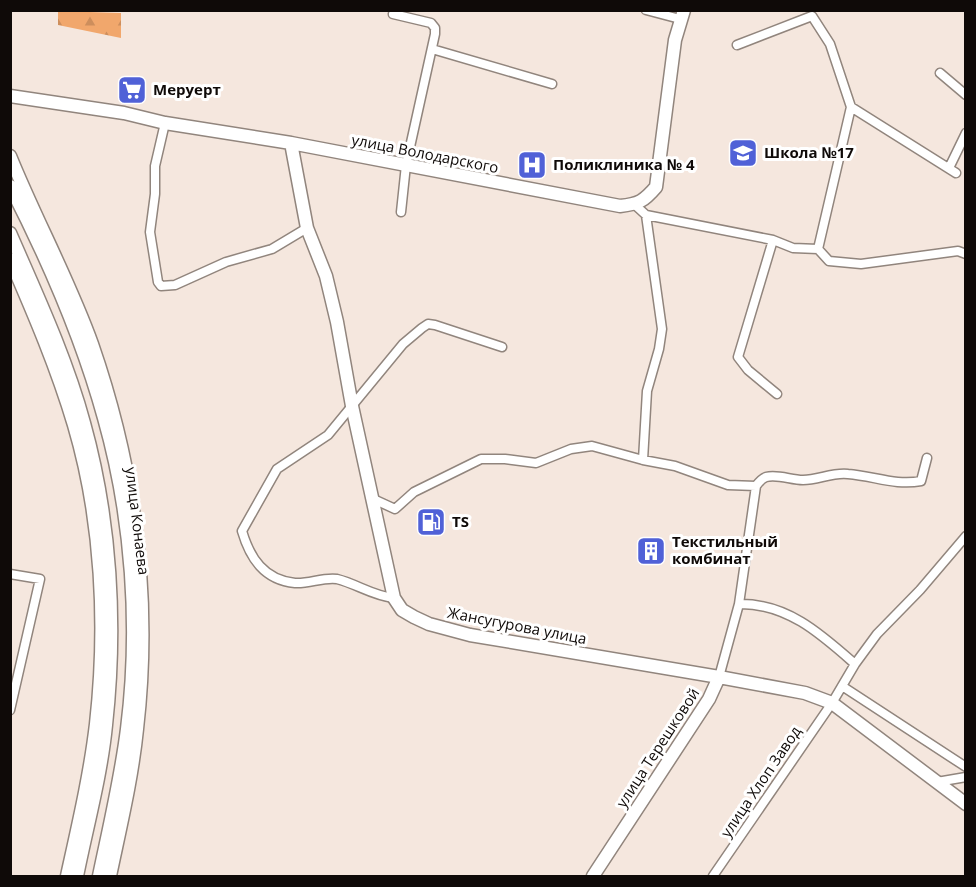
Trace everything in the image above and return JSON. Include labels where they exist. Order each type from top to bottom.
[{"type":"main road","points":[[634,204],[645,199],[656,187],[675,40],[682,15]]},
{"type":"main road","name":"улица Володарского","points":[[10,96],[124,113],[165,123],[291,143],[620,206],[634,204]]},
{"type":"main road","points":[[291,143],[307,228],[326,276],[337,322],[352,406],[394,598]]},
{"type":"main road","points":[[12,160],[91,343],[115,416],[131,492],[142,600],[142,669],[137,730],[110,876]]},
{"type":"main road","name":"улица Конаева","points":[[10,186],[28,220],[81,346],[105,418],[119,483],[126,535],[132,601],[132,668],[127,728],[99,876]]},
{"type":"main road","points":[[10,233],[62,353],[84,424],[99,487],[107,548],[111,602],[111,668],[106,726],[95,795],[77,876]]},
{"type":"main road","points":[[10,259],[52,357],[74,427],[88,489],[97,549],[100,667],[96,725],[68,876]]},
{"type":"main road","name":"Жансугурова улица","points":[[394,598],[402,610],[414,617],[429,624],[470,635],[805,693],[832,703],[966,804]]},
{"type":"main road","name":"улица Терешковой","points":[[596,875],[709,699],[719,677]]},
{"type":"street","points":[[646,10],[682,15]]},
{"type":"street","points":[[393,14],[433,24],[435,34],[406,165],[401,212]]},
{"type":"street","points":[[737,45],[812,16],[830,44],[851,107],[818,249]]},
{"type":"street","points":[[432,50],[552,84]]},
{"type":"street","points":[[940,73],[966,95]]},
{"type":"street","points":[[851,107],[952,171],[966,133]]},
{"type":"street","points":[[165,123],[155,166],[150,232],[158,282],[161,286],[175,285],[226,262],[272,249],[307,228]]},
{"type":"street","points":[[634,204],[646,215],[773,240],[793,248],[818,249],[829,261],[861,264],[958,251],[966,254]]},
{"type":"street","points":[[643,460],[647,392],[662,329],[646,215]]},
{"type":"street","points":[[773,240],[738,357],[748,370],[777,394]]},
{"type":"street","points":[[394,598],[382,597],[348,582],[334,579],[295,583],[272,575],[256,564],[247,548],[242,531],[278,469],[328,435],[403,344],[428,324],[502,346]]},
{"type":"street","points":[[371,498],[395,509],[414,492],[481,459],[536,463],[571,449],[592,446],[675,466],[728,485],[756,486],[759,481],[767,477],[811,480],[838,473],[908,484],[921,481],[927,458]]},
{"type":"street","name":"улица Терешковой","points":[[719,677],[739,604],[756,486]]},
{"type":"street","name":"улица Хлоп Завод","points":[[713,876],[832,703],[855,664],[878,634],[920,590],[966,536]]},
{"type":"street","points":[[10,574],[40,579],[10,710]]},
{"type":"street","points":[[739,604],[766,607],[796,617],[816,630],[855,664]]},
{"type":"street","points":[[842,686],[966,767]]},
{"type":"street","points":[[937,782],[966,777]]},
{"type":"green space","points":[[58,11],[121,13],[121,38],[58,25]]},
{"type":"place","name":"Меруерт","points":[[132,90]]},
{"type":"place","name":"Школа №17","points":[[743,153]]},
{"type":"place","name":"Поликлиника № 4","points":[[532,165]]},
{"type":"place","name":"TS","points":[[431,522]]},
{"type":"place","name":"Текстильный комбинат","points":[[651,551]]}]
